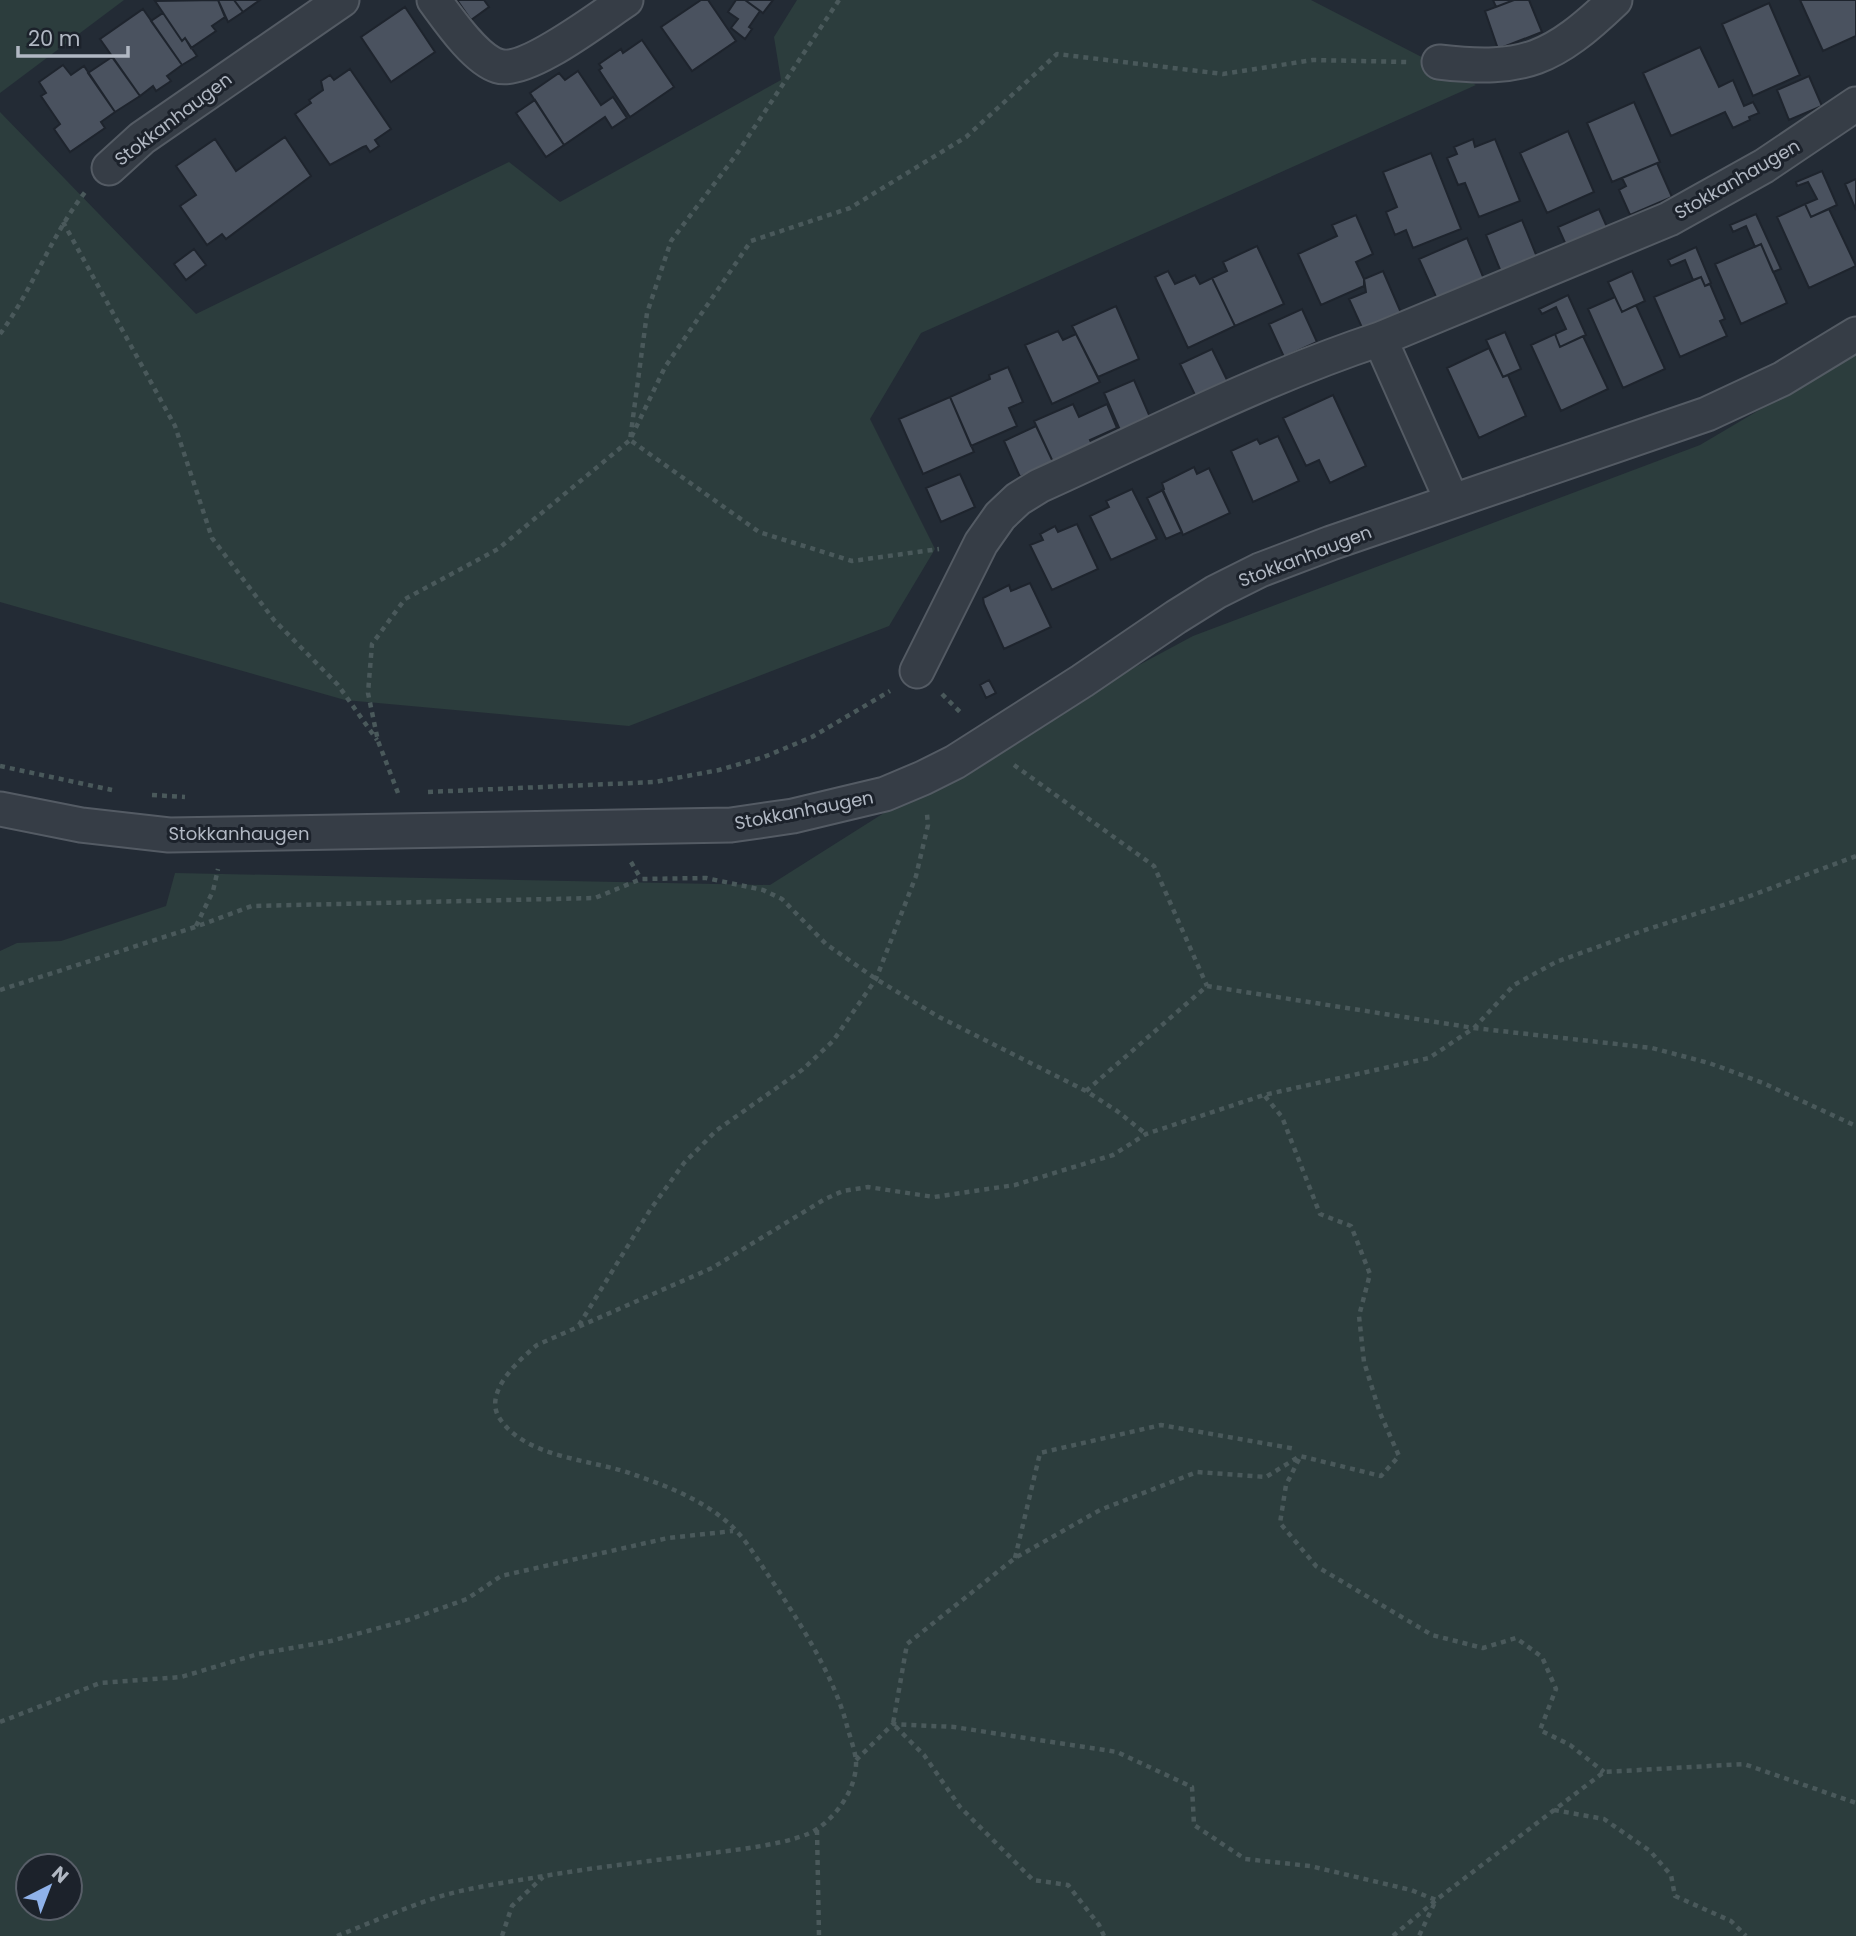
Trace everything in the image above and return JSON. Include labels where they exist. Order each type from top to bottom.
[{"type":"street","name":"Stokkanhaugen","points":[[109,168],[142,138],[342,0]]},
{"type":"street","points":[[434,0],[481,55],[498,66],[517,67],[537,58],[626,0]]},
{"type":"street","points":[[1439,62],[1485,67],[1530,60],[1563,44],[1580,32],[1615,0]]},
{"type":"street","name":"Stokkanhaugen","points":[[917,671],[981,543],[1000,516],[1018,499],[1039,486],[1250,388],[1335,354],[1380,340],[1669,219],[1764,166],[1856,104]]},
{"type":"street","name":"Stokkanhaugen","points":[[0,809],[81,825],[169,835],[731,825],[793,816],[885,794],[923,778],[984,743],[1216,592],[1260,570],[1707,414],[1782,379],[1856,334]]},
{"type":"street","points":[[1380,340],[1452,501]]},
{"type":"path","points":[[630,440],[647,313],[671,241],[744,144],[839,0]]},
{"type":"path","points":[[398,793],[378,741],[368,693],[372,644],[405,599],[498,549],[630,440],[664,368],[751,241],[850,208],[966,137],[1057,54],[1223,74],[1313,60],[1439,62]]},
{"type":"path","points":[[0,334],[19,305],[63,222],[85,192],[109,168]]},
{"type":"path","points":[[63,222],[175,426],[212,538],[274,620],[338,685],[378,741]]},
{"type":"path","points":[[630,440],[759,532],[852,561],[981,543]]},
{"type":"path","points":[[425,792],[655,782],[719,770],[765,757],[812,737],[884,695],[917,671],[964,717],[984,743],[1154,866],[1207,986]]},
{"type":"path","points":[[0,766],[116,791]]},
{"type":"path","points":[[579,1326],[650,1210],[684,1163],[717,1130],[802,1070],[833,1041],[876,979],[916,876],[928,825],[923,778]]},
{"type":"path","points":[[384,794],[411,793]]},
{"type":"path","points":[[148,794],[189,797]]},
{"type":"path","points":[[195,927],[213,891],[219,867],[218,834]]},
{"type":"path","points":[[337,1936],[439,1897],[544,1876],[775,1844],[817,1830],[846,1799],[853,1781],[856,1760],[846,1720],[827,1675],[792,1611],[751,1549],[727,1522],[696,1500],[664,1486],[605,1465],[550,1453],[527,1444],[508,1430],[497,1415],[496,1397],[505,1378],[515,1364],[537,1345],[712,1268],[843,1191],[868,1187],[934,1197],[1015,1185],[1113,1155],[1146,1135],[1264,1095],[1429,1058],[1474,1028],[1514,985],[1556,962],[1742,899],[1856,856]]},
{"type":"path","points":[[0,990],[252,906],[595,898],[641,879],[706,878],[763,890],[782,899],[826,944],[876,979],[939,1017],[1086,1091],[1117,1111],[1146,1135]]},
{"type":"path","points":[[1086,1091],[1207,986],[1474,1028],[1651,1048],[1709,1063],[1763,1083],[1856,1126]]},
{"type":"path","points":[[856,1760],[893,1724],[907,1644],[1015,1558],[1100,1510],[1197,1472],[1266,1477],[1300,1456],[1381,1476],[1399,1456],[1380,1413],[1364,1362],[1359,1316],[1370,1275],[1351,1226],[1320,1214],[1282,1117],[1264,1095]]},
{"type":"path","points":[[1015,1558],[1040,1453],[1161,1425],[1296,1449]]},
{"type":"path","points":[[1300,1456],[1286,1485],[1280,1523],[1316,1566],[1432,1635],[1483,1648],[1516,1637],[1542,1657],[1556,1689],[1540,1730],[1570,1745],[1604,1772]]},
{"type":"path","points":[[0,1722],[100,1683],[181,1678],[258,1654],[331,1641],[408,1620],[467,1599],[501,1576],[667,1538],[734,1531]]},
{"type":"path","points":[[893,1724],[954,1727],[1117,1752],[1192,1787],[1194,1825],[1245,1859],[1310,1867],[1411,1890],[1436,1900]]},
{"type":"path","points":[[893,1724],[925,1755],[960,1807],[1023,1871],[1033,1880],[1068,1885],[1100,1925],[1104,1936]]},
{"type":"path","points":[[1393,1936],[1604,1772],[1744,1764],[1856,1803]]},
{"type":"path","points":[[1553,1810],[1604,1819],[1650,1851],[1671,1875],[1675,1896],[1731,1921],[1746,1936]]},
{"type":"path","points":[[817,1830],[819,1936]]},
{"type":"path","points":[[502,1936],[512,1906],[544,1876]]},
{"type":"path","points":[[1419,1936],[1436,1900]]},
{"type":"shaded area","points":[[0,0],[124,0],[0,93]]},
{"type":"shaded area","points":[[797,0],[1311,0],[1476,85],[921,333],[870,419],[935,549],[889,626],[629,726],[345,700],[0,602],[0,112],[196,314],[509,162],[560,202],[781,80],[774,37]]},
{"type":"shaded area","points":[[1856,353],[1856,1936],[0,1936],[0,951],[17,943],[61,941],[166,906],[175,873],[770,885],[1001,739],[1193,636],[1700,445]]},
{"type":"building","points":[[218,0],[225,17],[212,26],[216,31],[191,48],[185,38],[182,41],[155,1]]},
{"type":"building","points":[[218,0],[234,0],[243,12],[228,22]]},
{"type":"building","points":[[234,0],[260,0],[243,12]]},
{"type":"building","points":[[457,0],[484,0],[489,7],[471,20]]},
{"type":"building","points":[[701,0],[708,0],[736,41],[692,71],[661,27]]},
{"type":"building","points":[[736,0],[745,0],[760,11],[749,27],[752,29],[745,39],[731,28],[738,19],[728,12]]},
{"type":"building","points":[[745,0],[773,0],[763,13]]},
{"type":"building","points":[[1493,0],[1514,0],[1496,7]]},
{"type":"building","points":[[1514,0],[1529,0],[1542,32],[1498,49],[1485,11]]},
{"type":"building","points":[[1800,0],[1856,0],[1856,36],[1823,51]]},
{"type":"building","points":[[1769,3],[1800,75],[1753,96],[1722,24]]},
{"type":"building","points":[[405,7],[435,52],[391,82],[361,37]]},
{"type":"building","points":[[143,9],[182,65],[167,76],[171,81],[156,91],[153,86],[140,96],[100,39]]},
{"type":"building","points":[[163,13],[182,41],[185,38],[197,56],[182,65],[151,21]]},
{"type":"building","points":[[642,40],[674,87],[630,117],[599,70],[602,68],[599,64],[621,49],[623,53]]},
{"type":"building","points":[[1700,47],[1719,87],[1733,80],[1744,106],[1753,102],[1759,113],[1733,128],[1725,112],[1671,136],[1643,73]]},
{"type":"building","points":[[112,57],[140,96],[115,112],[88,73]]},
{"type":"building","points":[[63,65],[71,75],[84,66],[115,112],[101,122],[105,128],[70,152],[54,129],[60,124],[41,96],[46,93],[39,82]]},
{"type":"building","points":[[350,69],[391,129],[375,140],[379,146],[370,152],[366,146],[330,165],[295,114],[323,90],[321,81],[330,75],[334,80]]},
{"type":"building","points":[[578,71],[601,105],[613,97],[627,118],[612,128],[605,117],[564,145],[530,93],[559,73],[565,80]]},
{"type":"building","points":[[1809,76],[1822,106],[1789,120],[1777,90]]},
{"type":"building","points":[[535,100],[564,145],[546,157],[516,113]]},
{"type":"building","points":[[1634,102],[1660,162],[1612,182],[1587,123]]},
{"type":"building","points":[[1568,131],[1594,192],[1547,213],[1520,153]]},
{"type":"building","points":[[285,137],[311,176],[226,239],[222,234],[207,245],[180,206],[196,195],[176,166],[215,139],[236,171]]},
{"type":"building","points":[[1473,139],[1475,147],[1495,139],[1520,201],[1479,217],[1465,183],[1458,185],[1447,158],[1457,154],[1454,147]]},
{"type":"building","points":[[1431,153],[1461,229],[1413,248],[1406,230],[1395,235],[1386,212],[1397,207],[1383,172]]},
{"type":"building","points":[[1657,163],[1672,197],[1630,215],[1619,190],[1626,186],[1622,178]]},
{"type":"building","points":[[1822,171],[1837,205],[1811,217],[1805,204],[1817,199],[1808,182],[1797,186],[1796,182]]},
{"type":"building","points":[[1856,179],[1856,210],[1845,184]]},
{"type":"building","points":[[1805,204],[1811,217],[1829,209],[1856,266],[1809,288],[1777,217]]},
{"type":"building","points":[[1599,209],[1607,227],[1566,245],[1558,227]]},
{"type":"building","points":[[1756,214],[1781,269],[1773,272],[1761,244],[1755,247],[1746,226],[1733,232],[1730,225]]},
{"type":"building","points":[[1356,215],[1373,254],[1356,262],[1364,279],[1364,286],[1321,305],[1298,254],[1337,236],[1332,225]]},
{"type":"building","points":[[1522,220],[1537,257],[1501,272],[1486,235]]},
{"type":"building","points":[[1467,238],[1484,279],[1437,299],[1419,259]]},
{"type":"building","points":[[1761,244],[1787,303],[1741,324],[1715,264]]},
{"type":"building","points":[[1257,246],[1284,304],[1235,326],[1212,278],[1227,271],[1223,262]]},
{"type":"building","points":[[1696,247],[1711,283],[1705,286],[1701,277],[1693,280],[1685,260],[1671,266],[1668,260]]},
{"type":"building","points":[[194,249],[206,265],[186,280],[174,264]]},
{"type":"building","points":[[1168,271],[1175,284],[1195,275],[1200,284],[1212,278],[1235,326],[1188,348],[1155,277]]},
{"type":"building","points":[[1383,271],[1402,315],[1364,332],[1349,299],[1366,292],[1364,279]]},
{"type":"building","points":[[1632,271],[1645,301],[1622,312],[1608,282]]},
{"type":"building","points":[[1701,277],[1705,286],[1710,284],[1725,319],[1720,321],[1727,336],[1680,357],[1654,297]]},
{"type":"building","points":[[1568,295],[1586,335],[1560,347],[1555,334],[1566,329],[1556,307],[1542,314],[1539,309]]},
{"type":"building","points":[[1615,297],[1622,312],[1636,305],[1665,369],[1623,388],[1588,309]]},
{"type":"building","points":[[1116,306],[1139,359],[1098,377],[1072,326]]},
{"type":"building","points":[[1302,309],[1317,342],[1284,357],[1269,324]]},
{"type":"building","points":[[1058,331],[1063,340],[1076,334],[1100,382],[1052,404],[1025,345]]},
{"type":"building","points":[[1505,332],[1521,369],[1503,377],[1486,340]]},
{"type":"building","points":[[1555,334],[1560,347],[1583,336],[1608,389],[1561,411],[1531,345]]},
{"type":"building","points":[[1489,348],[1503,377],[1508,375],[1526,416],[1479,438],[1447,368]]},
{"type":"building","points":[[1212,349],[1228,382],[1196,397],[1180,364]]},
{"type":"building","points":[[1008,367],[1023,402],[1009,408],[1017,426],[971,446],[950,397],[990,379],[989,375]]},
{"type":"building","points":[[1134,380],[1150,417],[1120,430],[1104,393]]},
{"type":"building","points":[[1333,395],[1366,466],[1330,483],[1319,460],[1306,466],[1283,418]]},
{"type":"building","points":[[950,397],[974,452],[923,474],[899,419]]},
{"type":"building","points":[[1073,404],[1079,417],[1107,404],[1117,428],[1090,440],[1092,444],[1053,462],[1034,421]]},
{"type":"building","points":[[1036,426],[1053,462],[1020,477],[1004,441]]},
{"type":"building","points":[[1278,436],[1299,481],[1253,502],[1231,451],[1257,439],[1260,444]]},
{"type":"building","points":[[1194,467],[1197,474],[1209,468],[1230,513],[1183,535],[1162,490],[1162,483]]},
{"type":"building","points":[[960,474],[975,507],[941,522],[926,488]]},
{"type":"building","points":[[1132,489],[1157,539],[1111,560],[1090,516],[1109,507],[1106,501]]},
{"type":"building","points":[[1163,490],[1182,532],[1166,539],[1147,498]]},
{"type":"building","points":[[1077,524],[1098,569],[1052,590],[1030,545],[1043,540],[1040,534],[1055,526],[1058,532]]},
{"type":"building","points":[[1030,583],[1051,627],[1004,649],[983,598],[1009,585],[1011,591]]},
{"type":"building","points":[[989,680],[996,693],[986,698],[980,685]]}]
